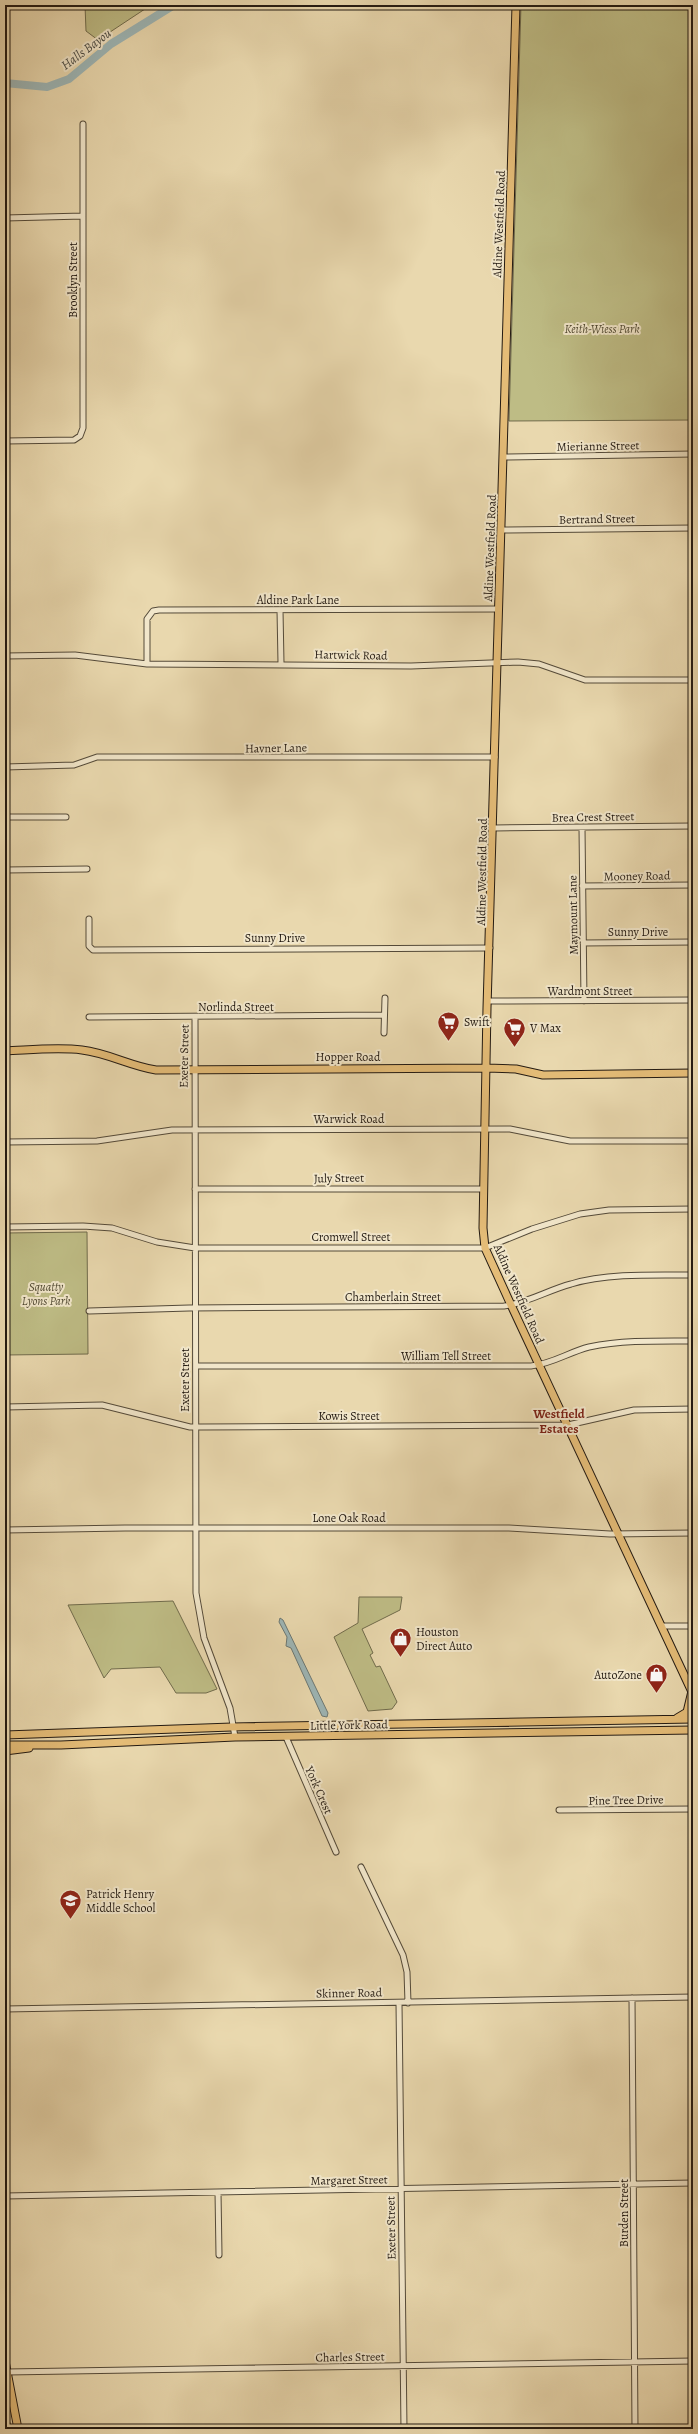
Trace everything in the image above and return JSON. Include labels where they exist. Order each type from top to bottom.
[{"type":"highway","points":[[5,2422],[7,2429]]},
{"type":"main road","name":"Aldine Westfield Road","points":[[516,5],[483,1190],[485,1248],[692,1692]]},
{"type":"main road","name":"Hopper Road","points":[[5,1050],[83,1050],[110,1056],[136,1067],[156,1070],[194,1068],[487,1068],[516,1069],[543,1075],[693,1073]]},
{"type":"main road","points":[[672,1719],[682,1716],[687,1712],[692,1692]]},
{"type":"main road","name":"Little York Road","points":[[5,1734],[50,1735],[232,1727],[693,1719]]},
{"type":"main road","points":[[465,1722],[466,1734]]},
{"type":"main road","points":[[165,1729],[166,1741]]},
{"type":"main road","name":"Little York Road","points":[[5,1745],[166,1741],[235,1737],[693,1730]]},
{"type":"main road","points":[[50,1735],[50,1745]]},
{"type":"main road","points":[[5,1751],[39,1745]]},
{"type":"main road","points":[[5,2361],[18,2429]]},
{"type":"street","name":"Brooklyn Street","points":[[5,441],[74,440],[80,436],[83,428],[83,124]]},
{"type":"street","points":[[5,218],[83,216]]},
{"type":"street","name":"Mierianne Street","points":[[504,457],[693,454]]},
{"type":"street","name":"Bertrand Street","points":[[502,530],[693,528]]},
{"type":"street","name":"Aldine Park Lane","points":[[147,664],[147,619],[154,611],[499,609]]},
{"type":"street","points":[[280,610],[281,663]]},
{"type":"street","name":"Hartwick Road","points":[[5,656],[75,655],[147,664],[281,663],[411,666],[539,664],[577,679],[595,681],[693,680]]},
{"type":"street","name":"Havner Lane","points":[[5,767],[74,765],[97,757],[495,757]]},
{"type":"street","points":[[5,818],[66,817]]},
{"type":"street","name":"Brea Crest Street","points":[[494,828],[693,826]]},
{"type":"street","name":"Maymount Lane","points":[[582,828],[584,1001]]},
{"type":"street","points":[[5,870],[87,869]]},
{"type":"street","name":"Mooney Road","points":[[582,886],[693,885]]},
{"type":"street","name":"Sunny Drive","points":[[89,919],[89,946],[93,950],[490,948]]},
{"type":"street","name":"Sunny Drive","points":[[583,943],[693,942]]},
{"type":"street","points":[[384,1033],[385,998]]},
{"type":"street","name":"Wardmont Street","points":[[488,1001],[693,1000]]},
{"type":"street","name":"Norlinda Street","points":[[89,1017],[384,1016]]},
{"type":"street","name":"Exeter Street","points":[[195,1017],[196,1594],[201,1623],[230,1708],[232,1727],[235,1737]]},
{"type":"street","name":"Warwick Road","points":[[5,1142],[97,1141],[172,1130],[194,1129],[510,1129],[570,1141],[693,1142]]},
{"type":"street","name":"July Street","points":[[195,1189],[380,1188],[483,1190]]},
{"type":"street","name":"Cromwell Street","points":[[5,1227],[83,1226],[112,1228],[157,1242],[195,1248],[485,1248],[538,1227],[580,1214],[609,1210],[693,1209]]},
{"type":"street","name":"Chamberlain Street","points":[[89,1311],[195,1308],[511,1305],[572,1283],[626,1276],[693,1275]]},
{"type":"street","name":"William Tell Street","points":[[196,1366],[539,1365],[588,1348],[630,1342],[693,1341]]},
{"type":"street","name":"Kowis Street","points":[[5,1407],[102,1405],[195,1427],[568,1425],[634,1410],[693,1409]]},
{"type":"street","name":"Lone Oak Road","points":[[5,1530],[195,1528],[517,1528],[619,1534],[693,1533]]},
{"type":"street","points":[[661,1626],[693,1626]]},
{"type":"street","name":"York Crest","points":[[286,1737],[336,1852]]},
{"type":"street","name":"Pine Tree Drive","points":[[559,1810],[693,1809]]},
{"type":"street","points":[[361,1868],[403,1955],[407,1972],[408,2002]]},
{"type":"street","name":"Skinner Road","points":[[5,2009],[693,1996]]},
{"type":"street","name":"Burden Street","points":[[632,1998],[636,2362],[635,2429]]},
{"type":"street","name":"Exeter Street","points":[[400,2002],[400,2189],[404,2429]]},
{"type":"street","name":"Margaret Street","points":[[5,2196],[693,2183]]},
{"type":"street","points":[[218,2192],[219,2255]]},
{"type":"street","name":"Charles Street","points":[[7,2372],[693,2361]]},
{"type":"green space","points":[[85,5],[151,5],[98,40],[86,31]]},
{"type":"green space","name":"Keith-Wiess Park","points":[[521,5],[693,5],[693,420],[509,421]]},
{"type":"green space","name":"Squatty Lyons Park","points":[[87,1232],[88,1354],[5,1355],[5,1233]]},
{"type":"green space","points":[[359,1597],[402,1597],[400,1610],[362,1629],[373,1653],[370,1655],[376,1667],[380,1666],[397,1702],[392,1709],[368,1711],[334,1637],[358,1623]]},
{"type":"green space","points":[[173,1601],[217,1689],[206,1693],[176,1693],[160,1667],[111,1669],[104,1678],[68,1605]]},
{"type":"water","points":[[280,1618],[283,1620],[328,1713],[327,1717],[322,1716],[291,1648],[286,1646],[287,1637],[279,1622]]},
{"type":"waterway","name":"Halls Bayou","points":[[5,83],[47,87],[69,79],[111,44],[174,5]]},
{"type":"place","name":"Swift","points":[[448,1042]]},
{"type":"place","name":"V Max","points":[[514,1048]]},
{"type":"place","name":"Houston Direct Auto","points":[[400,1658]]},
{"type":"place","name":"AutoZone","points":[[657,1694]]},
{"type":"place","name":"Patrick Henry Middle School","points":[[70,1920]]},
{"type":"district","name":"Westfield Estates","points":[[559,1420]]}]
